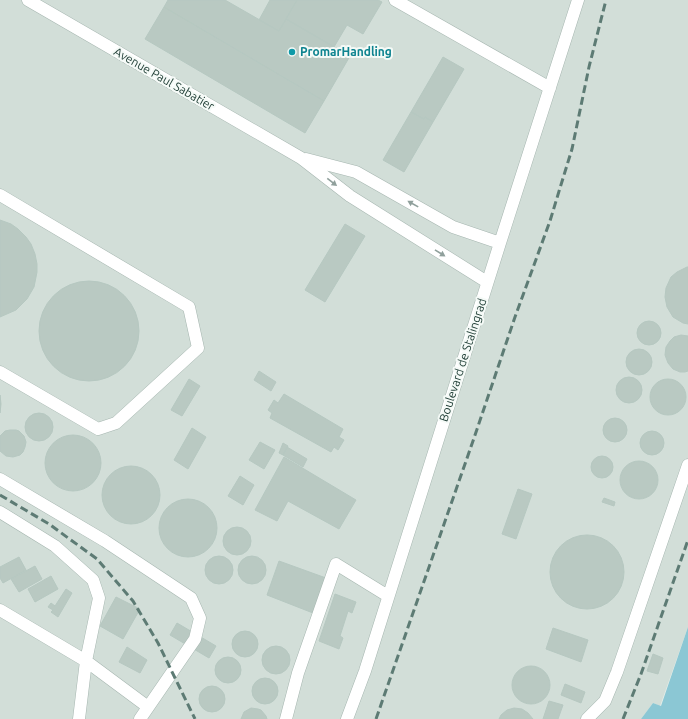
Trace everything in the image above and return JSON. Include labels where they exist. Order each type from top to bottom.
[{"type":"street","name":"Avenue Paul Sabatier","points":[[28,0],[301,158],[350,196],[487,282]]},
{"type":"street","points":[[396,0],[550,88]]},
{"type":"street","name":"Boulevard de Stalingrad","points":[[347,719],[364,671],[578,0]]},
{"type":"street","name":"Avenue Paul Sabatier","points":[[301,158],[356,172],[453,227],[500,243]]},
{"type":"street","points":[[0,195],[190,307],[198,348],[116,423],[98,429],[0,372]]},
{"type":"street","points":[[588,719],[605,701],[617,672],[688,465]]},
{"type":"street","points":[[0,479],[105,541],[191,598],[200,618],[195,639],[140,719]]},
{"type":"street","points":[[0,512],[55,546],[93,580],[99,598],[86,661],[79,719]]},
{"type":"street","points":[[286,719],[298,673],[336,564],[388,596]]},
{"type":"street","points":[[0,610],[86,661],[148,707]]},
{"type":"shaded area","points":[[0,0],[688,0],[688,627],[660,706],[653,703],[641,719],[0,719]]},
{"type":"water","points":[[688,627],[688,719],[641,719],[653,703],[661,706]]},
{"type":"building","name":"PromarHandling","points":[[168,0],[225,0],[279,31],[286,19],[350,56],[324,101],[164,7]]},
{"type":"building","points":[[270,0],[297,0],[279,31],[259,20]]},
{"type":"building","name":"PromarHandling","points":[[297,0],[378,0],[382,2],[363,34],[347,25],[334,47],[286,19]]},
{"type":"building","name":"PromarHandling","points":[[164,7],[324,101],[305,133],[145,39]]},
{"type":"building","points":[[443,57],[464,69],[433,122],[425,117],[424,119],[411,112]]},
{"type":"building","points":[[411,112],[424,119],[425,117],[433,122],[404,172],[383,160]]},
{"type":"building","points":[[0,220],[11,224],[18,229],[31,244],[35,254],[37,272],[34,287],[27,299],[16,310],[0,317]]},
{"type":"building","points":[[345,224],[365,236],[325,302],[305,290]]},
{"type":"building","points":[[687,267],[688,324],[683,323],[673,317],[667,307],[665,297],[666,288],[671,277]]},
{"type":"building","points":[[89,281],[108,285],[124,296],[135,312],[139,331],[135,350],[124,366],[108,377],[89,381],[70,377],[54,366],[43,350],[39,331],[43,312],[54,296],[70,285]]},
{"type":"building","points":[[644,321],[654,321],[661,328],[661,338],[654,345],[644,345],[637,338],[637,328]]},
{"type":"building","points":[[681,335],[688,336],[688,371],[685,372],[680,372],[673,369],[668,363],[665,355],[666,347],[670,341],[674,337]]},
{"type":"building","points":[[639,349],[648,353],[652,362],[648,371],[639,375],[630,371],[626,362],[630,353]]},
{"type":"building","points":[[259,371],[276,382],[271,391],[254,380]]},
{"type":"building","points":[[629,377],[638,381],[642,390],[638,399],[629,403],[620,399],[616,390],[620,381]]},
{"type":"building","points":[[189,379],[200,386],[182,416],[171,410]]},
{"type":"building","points":[[672,379],[681,384],[685,390],[685,404],[681,410],[672,415],[664,415],[655,410],[651,404],[650,393],[655,384],[661,380]]},
{"type":"building","points":[[284,394],[343,429],[339,437],[344,440],[338,450],[334,447],[331,452],[270,418],[272,413],[268,410],[274,400],[278,403]]},
{"type":"building","points":[[39,413],[49,417],[53,427],[49,437],[39,441],[29,437],[25,427],[29,417]]},
{"type":"building","points":[[615,418],[623,422],[627,430],[623,438],[615,442],[607,438],[603,430],[607,422]]},
{"type":"building","points":[[192,428],[206,437],[188,469],[174,460]]},
{"type":"building","points":[[5,431],[19,431],[24,436],[26,442],[23,452],[20,455],[13,457],[6,456],[0,451],[0,436]]},
{"type":"building","points":[[652,431],[660,435],[664,443],[660,451],[652,455],[644,451],[640,443],[644,435]]},
{"type":"building","points":[[73,435],[88,440],[96,448],[101,463],[96,478],[88,486],[73,491],[58,486],[50,478],[45,463],[50,448],[58,440]]},
{"type":"building","points":[[260,442],[275,450],[264,469],[249,460]]},
{"type":"building","points":[[283,443],[288,446],[283,455],[279,453]]},
{"type":"building","points":[[287,447],[307,459],[303,467],[283,455]]},
{"type":"building","points":[[598,456],[606,456],[613,463],[613,471],[606,478],[598,478],[591,471],[591,463]]},
{"type":"building","points":[[284,457],[356,500],[339,529],[288,501],[277,521],[255,510]]},
{"type":"building","points":[[639,461],[649,464],[655,470],[658,480],[655,490],[649,496],[639,499],[629,496],[623,490],[620,480],[623,470],[629,464]]},
{"type":"building","points":[[125,466],[137,466],[152,474],[160,489],[160,501],[152,516],[137,524],[125,524],[110,516],[102,501],[102,489],[110,474]]},
{"type":"building","points":[[240,476],[254,485],[243,505],[228,496]]},
{"type":"building","points":[[518,489],[532,494],[516,539],[502,534]]},
{"type":"building","points":[[604,498],[615,502],[614,506],[602,502]]},
{"type":"building","points":[[188,499],[199,501],[212,512],[215,517],[217,528],[215,539],[204,552],[199,555],[188,557],[177,555],[164,544],[161,539],[159,528],[161,517],[172,504],[177,501]]},
{"type":"building","points":[[237,527],[243,528],[247,531],[250,535],[250,547],[247,551],[243,554],[237,555],[231,554],[227,551],[224,547],[223,541],[224,535],[227,531],[231,528]]},
{"type":"building","points":[[587,535],[608,541],[618,551],[624,572],[618,593],[608,603],[587,609],[566,603],[556,593],[550,572],[556,551],[566,541]]},
{"type":"building","points":[[219,556],[229,560],[233,570],[229,580],[219,584],[209,580],[205,570],[209,560]]},
{"type":"building","points":[[252,556],[262,560],[266,570],[262,580],[252,584],[242,580],[238,570],[242,560]]},
{"type":"building","points":[[19,557],[26,570],[3,583],[0,578],[0,567]]},
{"type":"building","points":[[279,561],[326,578],[313,613],[267,595]]},
{"type":"building","points":[[35,566],[42,579],[19,592],[11,579]]},
{"type":"building","points":[[51,576],[58,589],[35,602],[28,589]]},
{"type":"building","points":[[66,589],[72,593],[58,617],[51,612],[53,610],[48,607],[51,603],[55,606]]},
{"type":"building","points":[[335,594],[356,602],[352,613],[348,611],[340,636],[343,638],[339,649],[319,641]]},
{"type":"building","points":[[116,597],[140,609],[123,639],[100,626]]},
{"type":"building","points":[[177,623],[216,646],[209,658],[170,635]]},
{"type":"building","points":[[553,628],[588,640],[581,662],[546,649]]},
{"type":"building","points":[[245,631],[255,634],[258,644],[255,654],[245,657],[235,654],[232,644],[235,634]]},
{"type":"building","points":[[276,646],[286,650],[290,660],[286,670],[276,674],[266,670],[262,660],[266,650]]},
{"type":"building","points":[[127,647],[147,660],[140,673],[119,662]]},
{"type":"building","points":[[653,654],[663,658],[658,674],[647,671]]},
{"type":"building","points":[[228,657],[237,661],[241,670],[237,679],[228,683],[219,679],[215,670],[219,661]]},
{"type":"building","points":[[527,666],[535,666],[547,675],[550,685],[547,695],[541,701],[535,704],[527,704],[515,695],[512,689],[512,681],[521,669]]},
{"type":"building","points":[[265,678],[274,682],[278,691],[274,700],[265,704],[256,700],[252,691],[256,682]]},
{"type":"building","points":[[565,684],[585,692],[581,703],[561,695]]},
{"type":"building","points":[[212,686],[221,690],[225,699],[221,708],[212,712],[203,708],[199,699],[203,690]]},
{"type":"building","points":[[549,701],[563,705],[558,719],[543,719]]},
{"type":"building","points":[[251,708],[261,710],[267,719],[241,719],[244,712]]},
{"type":"building","points":[[514,708],[522,709],[533,719],[499,719],[507,710]]},
{"type":"railway","points":[[376,719],[515,317],[550,221],[572,149],[589,67],[606,0]]},
{"type":"railway","points":[[0,495],[49,524],[97,559],[133,601],[158,643],[195,719]]},
{"type":"railway","points":[[623,719],[641,674],[688,540]]},
{"type":"place","name":"PromarHandling","points":[[292,52]]}]
